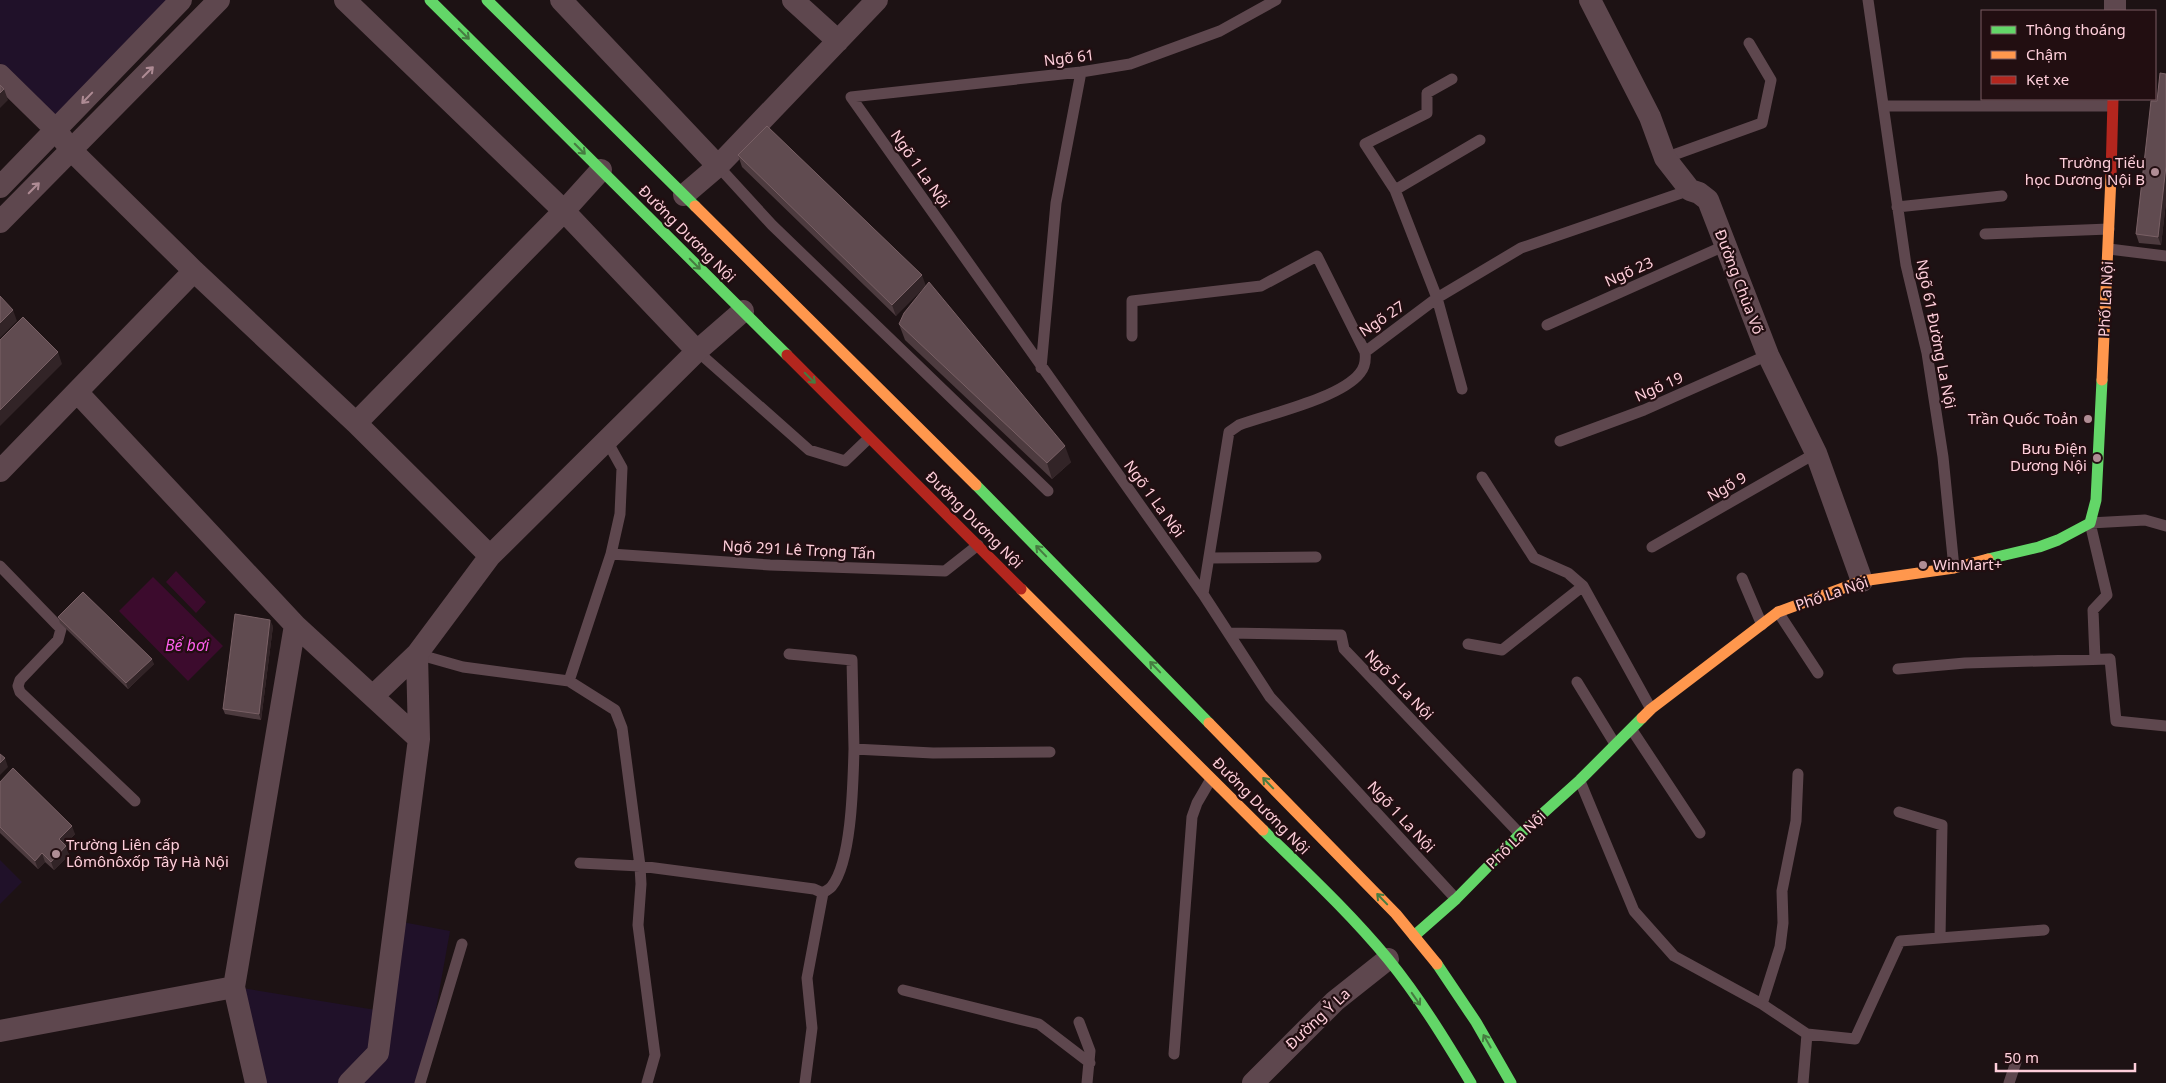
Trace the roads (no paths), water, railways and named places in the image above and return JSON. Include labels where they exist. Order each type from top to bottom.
[{"type":"main road","name":"Đường Dương Nội","points":[[430,0],[1391,956],[1471,1083]]},
{"type":"main road","name":"Đường Dương Nội","points":[[487,0],[1011,520],[1396,914],[1411,939],[1436,962],[1476,1022],[1511,1083]]},
{"type":"main road","name":"Phố La Nội","points":[[1411,939],[1456,899],[1520,834],[1580,780],[1651,709],[1778,612],[1862,581],[1954,568],[2039,547],[2090,523],[2096,500],[2109,250],[2112,103]]},
{"type":"street","points":[[0,187],[182,0]]},
{"type":"street","points":[[0,222],[219,0]]},
{"type":"street","points":[[345,0],[564,211],[697,351]]},
{"type":"street","points":[[561,0],[718,166]]},
{"type":"street","points":[[793,0],[838,41]]},
{"type":"street","points":[[684,195],[718,166],[878,0]]},
{"type":"street","name":"Đường Chùa Võ","points":[[1590,0],[1650,117],[1665,158],[1690,190],[1708,200],[1724,246],[1768,355],[1816,453],[1862,581]]},
{"type":"street","points":[[0,75],[56,130],[71,150],[194,271],[356,423],[490,556]]},
{"type":"street","points":[[356,423],[564,211],[601,170]]},
{"type":"street","points":[[0,471],[194,271]]},
{"type":"street","points":[[373,696],[417,654],[490,556],[697,351],[743,311]]},
{"type":"street","points":[[77,392],[295,625],[419,739]]},
{"type":"street","points":[[256,1083],[234,987],[295,625]]},
{"type":"street","points":[[349,1083],[378,1053],[419,739],[417,654]]},
{"type":"street","name":"Đường Ỷ La","points":[[1252,1083],[1334,1001],[1391,956]]},
{"type":"street","points":[[0,1030],[234,987]]},
{"type":"lane","name":"Ngõ 61","points":[[851,96],[1081,72],[1130,64],[1220,30],[1276,0]]},
{"type":"lane","name":"Ngõ 61 Đường La Nội","points":[[1868,0],[1906,265],[1927,353],[1943,457],[1954,568]]},
{"type":"lane","points":[[1665,158],[1762,123],[1771,80],[1749,43]]},
{"type":"lane","points":[[1042,368],[1056,203],[1081,72]]},
{"type":"lane","points":[[1452,79],[1427,93],[1427,112],[1365,144],[1395,190],[1437,298],[1462,389]]},
{"type":"lane","name":"Ngõ 1 La Nội","points":[[851,96],[1203,594],[1270,697],[1456,899]]},
{"type":"lane","points":[[1884,106],[2112,103]]},
{"type":"lane","points":[[1395,190],[1480,140]]},
{"type":"lane","points":[[718,166],[772,225],[1048,491]]},
{"type":"lane","name":"Ngõ 27","points":[[1132,336],[1132,301],[1261,286],[1317,256],[1366,352],[1437,298],[1521,248],[1690,190]]},
{"type":"lane","points":[[1897,207],[2002,196]]},
{"type":"lane","points":[[1985,234],[2109,229]]},
{"type":"lane","name":"Ngõ 23","points":[[1547,325],[1724,246]]},
{"type":"lane","points":[[2109,250],[2166,256]]},
{"type":"lane","points":[[697,351],[809,450],[845,461],[869,438]]},
{"type":"lane","points":[[1203,594],[1229,432],[1239,425],[1325,396],[1344,387],[1361,373],[1366,361],[1366,352]]},
{"type":"lane","name":"Ngõ 19","points":[[1560,441],[1644,410],[1768,355]]},
{"type":"lane","points":[[569,680],[611,554],[620,514],[622,468],[607,441]]},
{"type":"lane","name":"Ngõ 9","points":[[1652,547],[1816,453]]},
{"type":"lane","points":[[1482,477],[1502,511],[1534,558],[1568,573],[1583,586],[1651,709]]},
{"type":"lane","points":[[2095,659],[2093,610],[2107,595],[2090,523],[2145,520],[2166,526]]},
{"type":"lane","name":"Ngõ 291 Lê Trọng Tấn","points":[[611,554],[770,565],[945,571],[978,545]]},
{"type":"lane","points":[[1209,558],[1316,557]]},
{"type":"lane","points":[[0,566],[62,629],[58,640],[20,680],[18,686],[20,692],[135,801]]},
{"type":"lane","points":[[1742,578],[1762,625]]},
{"type":"lane","points":[[1468,644],[1502,650],[1583,586]]},
{"type":"lane","points":[[1778,612],[1818,673]]},
{"type":"lane","name":"Ngõ 5 La Nội","points":[[1228,633],[1342,635],[1344,649],[1520,834]]},
{"type":"lane","points":[[417,654],[463,667],[569,680],[615,710],[622,728],[640,866],[641,884],[638,925],[655,1054],[647,1083]]},
{"type":"lane","points":[[789,654],[852,660],[854,749],[852,812],[843,859],[832,887],[822,893],[808,978],[812,1028],[805,1083]]},
{"type":"lane","points":[[1898,669],[1965,663],[2110,659],[2116,721],[2166,726]]},
{"type":"lane","points":[[1577,682],[1616,745]]},
{"type":"lane","points":[[1632,730],[1700,834]]},
{"type":"lane","points":[[854,749],[933,753],[1050,752]]},
{"type":"lane","points":[[1762,1004],[1780,947],[1783,923],[1782,891],[1796,820],[1798,774]]},
{"type":"lane","points":[[1174,1054],[1192,817],[1197,803],[1211,778]]},
{"type":"lane","points":[[1580,780],[1634,911],[1674,956],[1762,1004],[1807,1034],[1856,1039],[1900,941],[2044,930]]},
{"type":"lane","points":[[1899,812],[1942,825],[1940,938]]},
{"type":"lane","points":[[580,863],[640,866],[814,889],[822,893]]},
{"type":"lane","points":[[420,1083],[462,944]]},
{"type":"lane","points":[[903,990],[1038,1024],[1090,1064]]},
{"type":"lane","points":[[1079,1022],[1090,1051],[1087,1083]]},
{"type":"lane","points":[[1803,1083],[1807,1034]]},
{"type":"lane","points":[[2009,1083],[2016,1062]]},
{"type":"water","points":[[176,571],[206,602],[196,613],[166,582]]},
{"type":"water","name":"Bể bơi","points":[[153,577],[223,646],[188,681],[119,611]]},
{"type":"place","name":"Trường Tiểu học Dương Nội B","points":[[2155,172]]},
{"type":"place","name":"Trần Quốc Toản","points":[[2088,419]]},
{"type":"place","name":"Bưu Điện Dương Nội","points":[[2097,458]]},
{"type":"place","name":"WinMart+","points":[[1923,565]]},
{"type":"place","name":"Trường Liên cấp Lômônôxốp Tây Hà Nội","points":[[56,854]]}]
